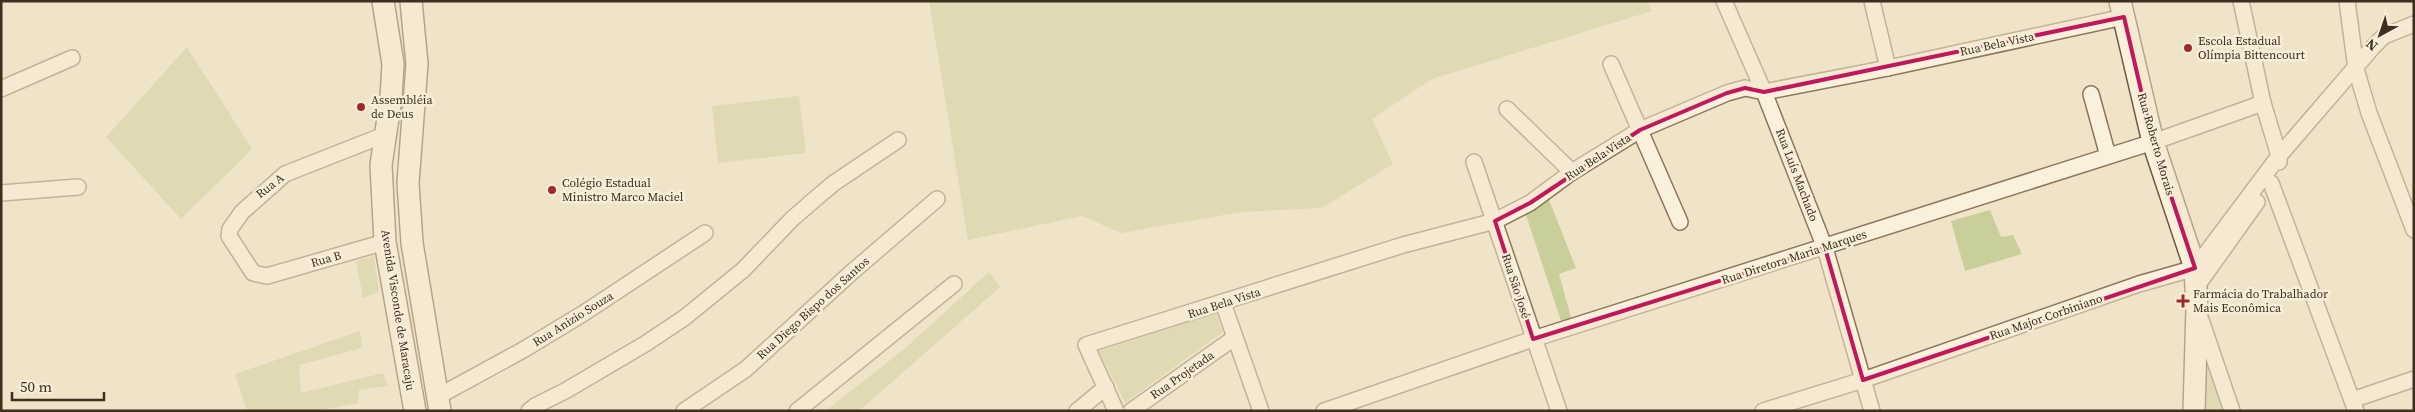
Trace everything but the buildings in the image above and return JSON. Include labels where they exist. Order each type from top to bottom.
[{"type":"main road","name":"Avenida Visconde de Maracaju","points":[[383,1],[393,64],[391,98],[384,135],[381,185],[385,242],[415,411]]},
{"type":"main road","name":"Avenida Visconde de Maracaju","points":[[411,1],[417,64],[408,183],[412,243],[438,404]]},
{"type":"main road","name":"Rua Roberto Morais","points":[[2122,9],[2153,142],[2196,277],[2194,411]]},
{"type":"main road","points":[[393,64],[408,68],[417,64]]},
{"type":"main road","points":[[391,98],[403,93],[415,102]]},
{"type":"street","name":"Rua Luís Machado","points":[[1724,1],[1764,92],[1825,248],[1872,411]]},
{"type":"street","points":[[1872,1],[1888,68]]},
{"type":"street","points":[[2196,277],[2271,183],[2279,166],[2279,156],[2263,103],[2241,1]]},
{"type":"street","points":[[2346,1],[2356,69],[2373,122],[2414,230]]},
{"type":"street","name":"Rua Bela Vista","points":[[1106,388],[1086,345],[1223,304],[1403,245],[1495,221],[1530,203],[1572,172],[1640,130],[1727,93],[1745,88],[1764,92],[1888,68],[2122,9]]},
{"type":"street","points":[[2196,277],[2279,156],[2384,36],[2414,24]]},
{"type":"street","points":[[1,89],[72,58]]},
{"type":"street","points":[[1611,64],[1680,222]]},
{"type":"street","points":[[2090,94],[2108,156]]},
{"type":"street","name":"Rua Diretora Maria Marques","points":[[1324,411],[1533,339],[1825,248],[2153,142],[2263,103]]},
{"type":"street","points":[[1506,109],[1572,172]]},
{"type":"street","name":"Rua A","points":[[267,276],[257,275],[251,270],[229,236],[230,229],[242,212],[285,174],[384,135]]},
{"type":"street","points":[[529,411],[534,406],[565,391],[645,344],[684,318],[743,270],[815,198],[898,140]]},
{"type":"street","name":"Rua São José","points":[[1474,162],[1559,411]]},
{"type":"street","points":[[2271,183],[2354,405],[2414,379]]},
{"type":"street","points":[[1,194],[78,187]]},
{"type":"street","name":"Rua Diego Bispo dos Santos","points":[[684,411],[746,369],[852,272],[937,200]]},
{"type":"street","name":"Rua Anizio Souza","points":[[438,404],[584,313],[705,233]]},
{"type":"street","name":"Rua B","points":[[267,276],[385,242]]},
{"type":"street","name":"Rua Major Corbiniano","points":[[1763,411],[1863,380],[2139,284],[2196,277]]},
{"type":"street","points":[[797,411],[954,284]]},
{"type":"street","points":[[1223,304],[1261,411]]},
{"type":"street","points":[[2196,308],[2232,411]]},
{"type":"street","name":"Rua Projetada","points":[[1131,411],[1234,338]]},
{"type":"street","points":[[1077,411],[1106,388],[1116,411]]},
{"type":"highlighted area","points":[[2124,17],[2153,142],[2195,268],[1863,380],[1825,248],[1533,339],[1495,221],[1530,203],[1640,130],[1727,93],[1745,88],[1764,92]]},
{"type":"green space","points":[[929,1],[1647,1],[1652,11],[1432,79],[1372,119],[1393,164],[1322,208],[1241,212],[1121,233],[1082,216],[968,240]]},
{"type":"green space","points":[[187,47],[252,149],[181,219],[106,137]]},
{"type":"green space","points":[[799,96],[806,153],[718,163],[712,106]]},
{"type":"green space","points":[[1549,200],[1576,268],[1559,274],[1572,321],[1562,324],[1525,212]]},
{"type":"green space","points":[[1990,210],[2001,237],[2013,235],[2022,254],[1965,271],[1951,221]]},
{"type":"green space","points":[[374,256],[379,292],[363,298],[356,261]]},
{"type":"green space","points":[[989,272],[1000,287],[859,411],[825,411],[902,351]]},
{"type":"green space","points":[[1216,313],[1223,332],[1125,403],[1099,351]]},
{"type":"green space","points":[[360,331],[362,348],[299,365],[301,393],[383,373],[388,386],[359,390],[358,403],[317,411],[247,411],[235,374]]},
{"type":"green space","points":[[2201,351],[2226,411],[2198,411]]},
{"type":"place","name":"Escola Estadual Olímpia Bittencourt","points":[[2188,48]]},
{"type":"place","name":"Assembléia de Deus","points":[[361,107]]},
{"type":"place","name":"Colégio Estadual Ministro Marco Maciel","points":[[552,190]]},
{"type":"place","name":"Farmácia do Trabalhador Mais Econômica","points":[[2183,301]]}]
